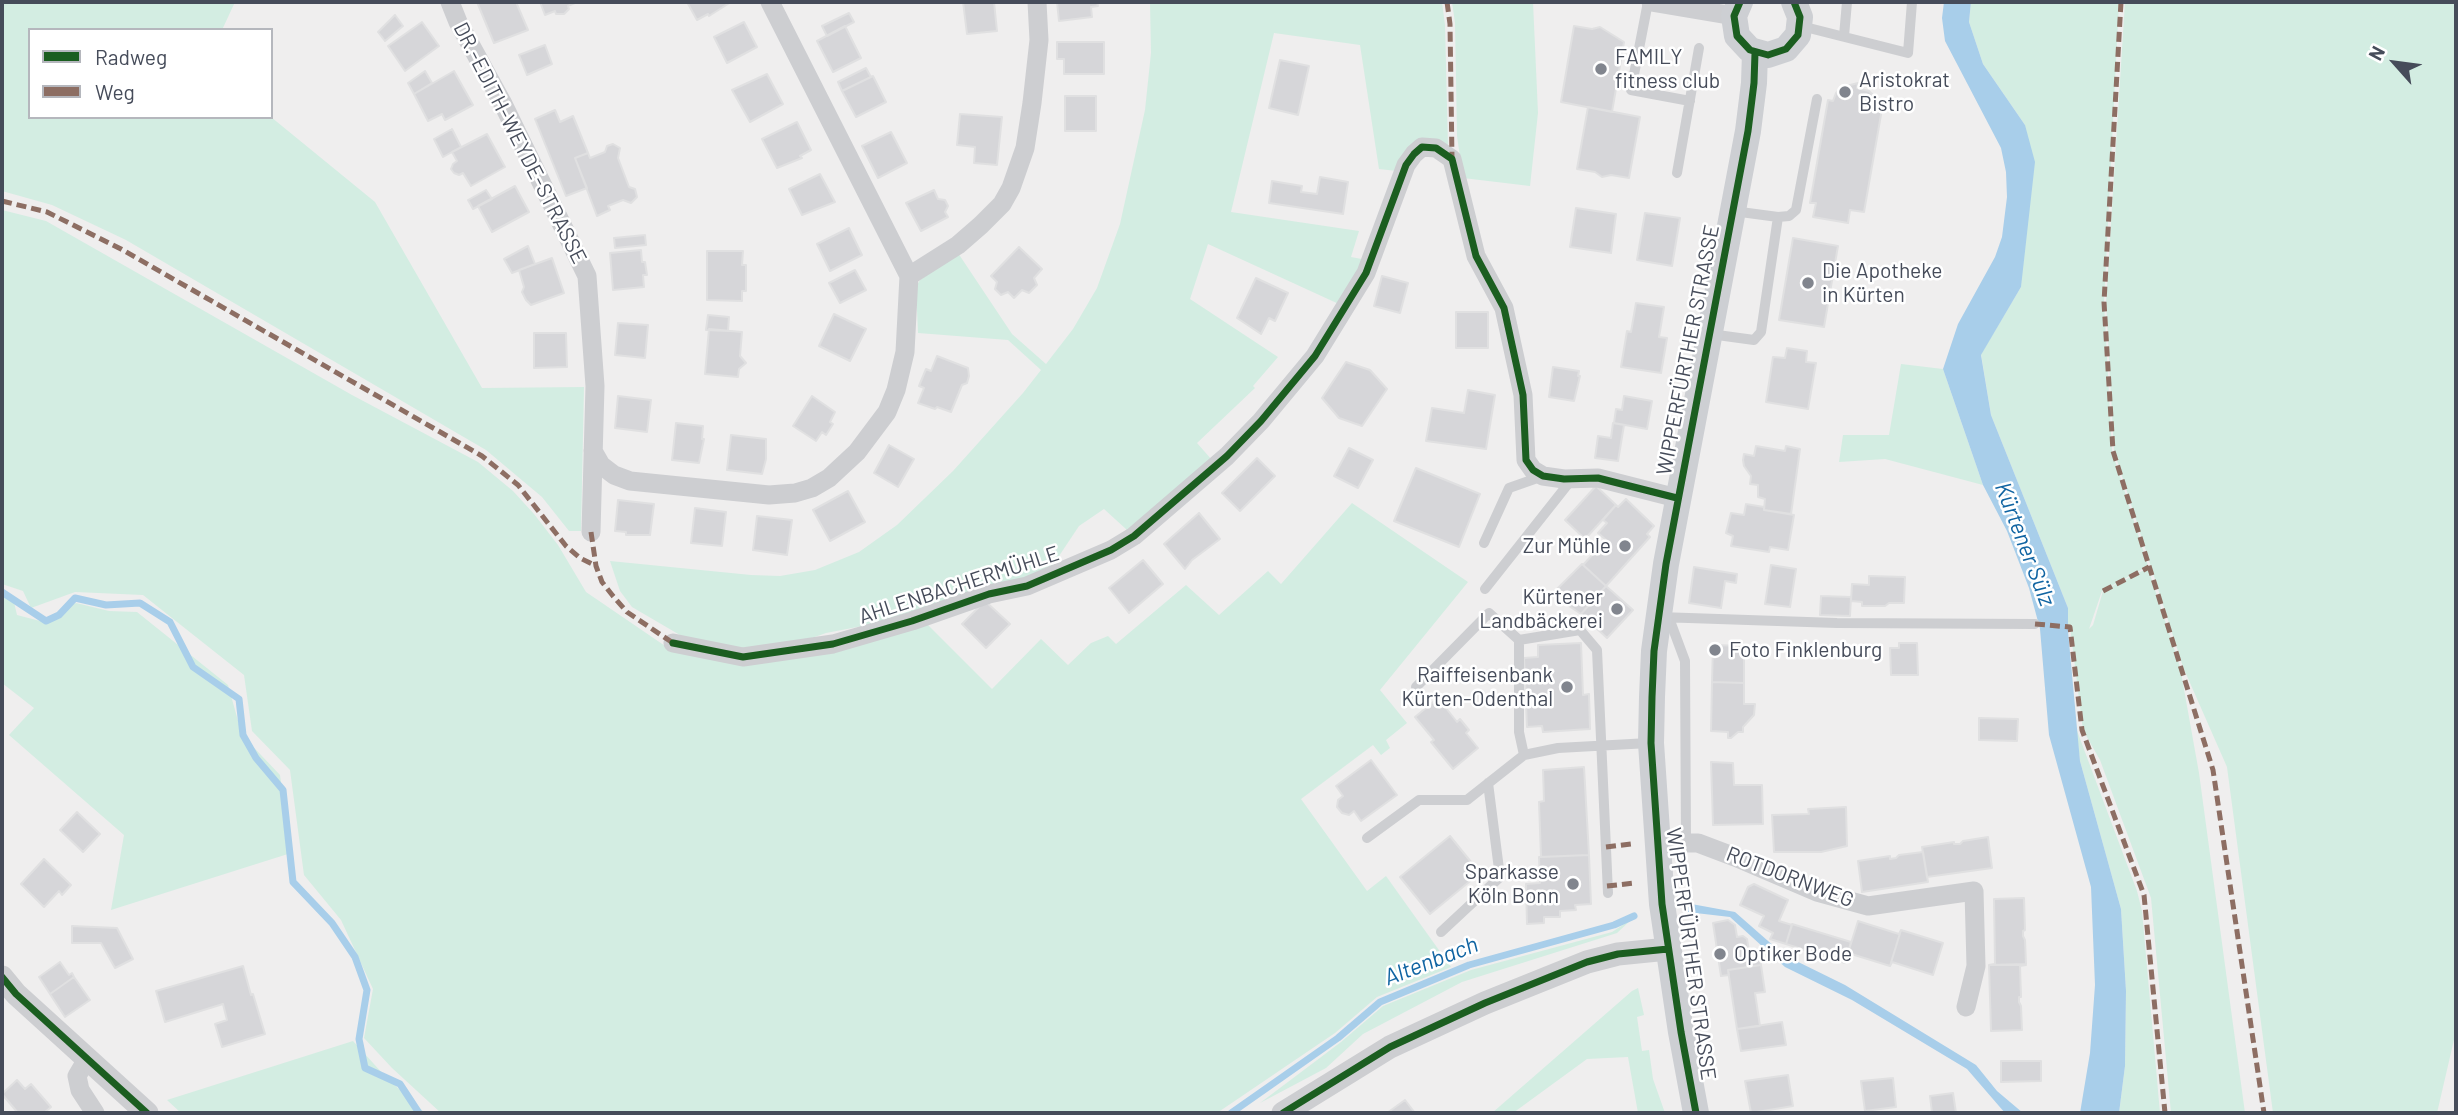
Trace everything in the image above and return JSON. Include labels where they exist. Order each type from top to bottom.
[{"type":"main road","points":[[1737,9],[1737,36],[1742,44],[1755,53],[1768,55],[1786,49],[1793,43],[1797,14]]},
{"type":"main road","name":"WIPPERFÜRTHER STRASSE","points":[[1696,1113],[1668,949],[1657,843],[1651,697],[1664,618],[1677,498],[1748,131],[1755,53]]},
{"type":"street","name":"DR.-EDITH-WEYDE-STRASSE","points":[[450,2],[587,276],[595,386],[591,532]]},
{"type":"street","points":[[593,452],[601,465],[614,475],[630,481],[769,495],[795,494],[829,478],[857,452],[887,412],[897,390],[904,360],[909,276],[770,2]]},
{"type":"street","points":[[909,276],[958,245],[1002,204],[1011,188],[1025,148],[1032,103],[1038,40],[1037,2]]},
{"type":"street","points":[[1649,2],[1737,9]]},
{"type":"street","name":"AHLENBACHERMÜHLE","points":[[673,643],[743,657],[834,645],[989,594],[1027,586],[1111,550],[1134,536],[1227,456],[1261,421],[1315,356],[1366,273],[1406,165],[1422,147],[1436,148],[1452,159],[1476,256],[1504,308],[1514,347],[1523,395],[1526,460],[1532,470],[1543,476]]},
{"type":"street","points":[[1543,476],[1598,478],[1677,498]]},
{"type":"street","name":"ROTDORNWEG","points":[[1657,843],[1698,843],[1817,892],[1868,906],[1974,891],[1976,966],[1966,1007]]},
{"type":"street","points":[[1283,1113],[1390,1047],[1485,1003],[1587,962],[1618,954],[1668,949]]},
{"type":"street","points":[[2,977],[16,994],[147,1113]]},
{"type":"street","points":[[86,1059],[77,1076],[80,1090],[95,1113]]},
{"type":"lane","points":[[1649,2],[1631,90],[1690,101]]},
{"type":"lane","points":[[1844,36],[1847,2]]},
{"type":"lane","points":[[1797,14],[1844,36],[1908,53],[1912,2]]},
{"type":"lane","points":[[1677,173],[1699,48]]},
{"type":"lane","points":[[1733,211],[1778,217],[1789,216],[1796,210],[1817,99]]},
{"type":"lane","points":[[1709,334],[1754,340],[1761,332],[1778,217]]},
{"type":"lane","points":[[1484,543],[1509,488],[1543,476]]},
{"type":"lane","points":[[1485,589],[1573,479]]},
{"type":"lane","points":[[1416,687],[1489,613],[1519,640],[1519,732],[1524,755]]},
{"type":"lane","points":[[1664,618],[1837,623],[2035,624]]},
{"type":"lane","name":"WIPPERFÜRTHER STRASSE","points":[[1664,618],[1685,662],[1686,842]]},
{"type":"lane","points":[[1519,640],[1580,630],[1597,650],[1608,893]]},
{"type":"lane","points":[[1367,838],[1419,800],[1467,800],[1524,755],[1558,748],[1651,743]]},
{"type":"lane","points":[[1441,932],[1500,877],[1488,783]]},
{"type":"green space","points":[[2,2],[235,2],[223,28],[28,28],[28,119],[273,119],[375,202],[482,388],[584,387],[581,531],[569,531],[542,497],[486,450],[126,240],[52,205],[2,191]]},
{"type":"green space","points":[[1150,2],[1442,2],[1448,147],[1433,142],[1397,171],[1379,169],[1360,45],[1274,33],[1231,212],[1359,231],[1351,257],[1367,260],[1341,305],[1208,244],[1190,299],[1278,357],[1253,386],[1255,388],[1197,443],[1212,460],[1127,530],[1104,509],[1079,526],[1051,568],[899,619],[826,633],[798,643],[744,649],[685,638],[632,607],[620,591],[610,561],[780,576],[815,570],[859,552],[897,525],[953,471],[1023,393],[1041,370],[1008,340],[918,333],[916,287],[920,280],[958,253],[1012,334],[1046,364],[1073,329],[1097,288],[1120,224],[1145,110],[1151,53]]},
{"type":"green space","points":[[1452,2],[1533,2],[1538,113],[1530,186],[1463,178],[1457,136],[1455,23]]},
{"type":"green space","points":[[1971,2],[2119,2],[2104,302],[2112,451],[2148,566],[2102,591],[2089,629],[2093,625],[2103,591],[2148,568],[2180,667],[2199,773],[2245,1113],[2171,1113],[2151,898],[2100,760],[2083,730],[2070,627],[2067,627],[2068,608],[1991,415],[1981,354],[2021,287],[2025,125],[1983,64],[1969,22]]},
{"type":"green space","points":[[2125,2],[2456,2],[2456,1031],[2437,1113],[2273,1113],[2227,767],[2183,667],[2114,451],[2106,302]]},
{"type":"green space","points":[[2,210],[46,221],[352,395],[478,462],[513,491],[534,514],[558,545],[586,592],[671,650],[742,665],[925,622],[992,689],[1041,639],[1068,665],[1091,643],[1108,636],[1116,644],[1186,585],[1219,615],[1268,571],[1281,584],[1352,503],[1468,582],[1380,690],[1407,723],[1386,740],[1390,748],[1381,755],[1373,745],[1301,799],[1367,891],[1386,876],[1451,967],[1377,997],[1335,1033],[1217,1113],[441,1113],[364,1038],[373,989],[341,920],[304,875],[290,770],[252,731],[244,675],[143,595],[75,592],[31,608],[23,591],[2,584]]},
{"type":"green space","points":[[1901,364],[1943,369],[1983,485],[1885,459],[1839,462],[1843,435],[1889,435]]},
{"type":"green space","points":[[2,595],[13,598],[17,615],[40,621],[76,603],[109,611],[137,612],[228,685],[242,735],[280,775],[291,853],[111,910],[124,835],[9,735],[34,708],[2,683]]},
{"type":"green space","points":[[2076,728],[2142,911],[2160,1113],[2119,1113],[2125,1066],[2126,991],[2121,909],[2080,761]]},
{"type":"green space","points":[[1632,919],[1617,933],[1462,982],[1363,1034],[1326,1068],[1260,1103],[1341,1042],[1383,1006],[1471,970],[1612,932]]},
{"type":"green space","points":[[1638,988],[1644,1015],[1637,1017],[1642,1051],[1649,1050],[1653,1079],[1665,1113],[1638,1113],[1628,1057],[1587,1059],[1513,1113],[1492,1113],[1632,991]]},
{"type":"green space","points":[[353,1041],[384,1075],[425,1113],[181,1113],[167,1100]]},
{"type":"water","name":"Kürtener Sülz","points":[[1944,2],[1971,2],[1969,22],[1983,64],[2025,125],[2035,162],[2021,287],[1981,355],[1991,415],[2068,608],[2080,761],[2121,909],[2126,991],[2125,1066],[2119,1113],[2080,1113],[2090,1053],[2095,985],[2091,887],[2049,735],[2040,629],[2029,588],[2007,531],[1983,485],[1943,369],[1958,324],[1995,257],[2002,237],[2007,197],[2001,148],[1945,41],[1942,18]]},
{"type":"water","points":[[1686,903],[1735,912],[1784,955],[1845,985],[1976,1065],[1997,1091],[2023,1113],[2005,1113],[1967,1069],[1852,1000],[1785,967],[1730,917],[1687,912]]},
{"type":"building","points":[[477,2],[516,2],[528,30],[494,43]]},
{"type":"building","points":[[540,2],[577,2],[568,6],[569,9],[564,14],[556,14],[555,11],[545,15]]},
{"type":"building","points":[[687,2],[731,2],[697,20]]},
{"type":"building","points":[[963,2],[994,2],[997,31],[967,34]]},
{"type":"building","points":[[1057,2],[1097,2],[1098,6],[1091,7],[1092,17],[1059,21]]},
{"type":"building","points":[[849,13],[854,22],[827,36],[822,26]]},
{"type":"building","points":[[395,15],[403,26],[385,41],[378,32]]},
{"type":"building","points":[[422,22],[439,46],[405,71],[388,46]]},
{"type":"building","points":[[744,22],[757,47],[727,63],[714,37]]},
{"type":"building","points":[[845,26],[861,58],[833,72],[817,41]]},
{"type":"building","points":[[1574,26],[1592,29],[1600,27],[1624,42],[1612,112],[1561,102]]},
{"type":"building","points":[[1057,42],[1104,42],[1104,74],[1064,74],[1064,59],[1057,59]]},
{"type":"building","points":[[545,45],[552,64],[527,75],[519,55]]},
{"type":"building","points":[[1280,60],[1309,66],[1298,115],[1269,108]]},
{"type":"building","points":[[866,68],[871,77],[842,91],[838,82]]},
{"type":"building","points":[[425,71],[432,83],[414,94],[408,83]]},
{"type":"building","points":[[454,71],[473,105],[445,120],[442,114],[428,121],[414,94]]},
{"type":"building","points":[[767,74],[783,104],[750,122],[732,90]]},
{"type":"building","points":[[873,76],[886,102],[856,117],[842,91]]},
{"type":"building","points":[[1858,83],[1857,88],[1869,91],[1874,96],[1876,108],[1882,109],[1864,212],[1850,210],[1848,223],[1813,217],[1816,203],[1810,203],[1828,100],[1833,101],[1842,87]]},
{"type":"building","points":[[1065,96],[1096,96],[1096,131],[1065,131]]},
{"type":"building","points":[[1588,107],[1640,117],[1629,178],[1611,175],[1602,177],[1595,172],[1577,169]]},
{"type":"building","points":[[555,110],[560,122],[573,116],[588,153],[575,158],[587,188],[566,196],[535,119]]},
{"type":"building","points":[[960,114],[1002,117],[997,165],[974,163],[975,147],[957,145]]},
{"type":"building","points":[[797,122],[811,150],[800,156],[802,158],[777,168],[762,139]]},
{"type":"building","points":[[452,129],[461,147],[443,157],[434,139]]},
{"type":"building","points":[[891,132],[907,163],[878,178],[862,146]]},
{"type":"building","points":[[487,134],[505,167],[471,186],[463,173],[459,175],[451,169],[457,161],[452,152]]},
{"type":"building","points":[[613,144],[620,148],[618,158],[629,187],[635,189],[637,197],[631,203],[623,200],[608,206],[610,210],[597,216],[575,158],[588,153],[590,158],[605,152],[607,146]]},
{"type":"building","points":[[820,174],[835,202],[802,215],[789,189]]},
{"type":"building","points":[[1320,177],[1348,182],[1343,214],[1269,203],[1272,181],[1302,186],[1301,192],[1317,194]]},
{"type":"building","points":[[515,186],[529,212],[492,232],[478,206]]},
{"type":"building","points":[[486,190],[492,199],[473,209],[468,200]]},
{"type":"building","points":[[934,190],[938,199],[945,200],[948,217],[921,231],[906,203]]},
{"type":"building","points":[[1576,208],[1616,214],[1611,253],[1570,247]]},
{"type":"building","points":[[1645,213],[1680,218],[1672,266],[1637,260]]},
{"type":"building","points":[[849,228],[862,255],[830,271],[817,244]]},
{"type":"building","points":[[645,235],[646,245],[615,248],[614,238]]},
{"type":"building","name":"Die Apotheke in Kürten","points":[[1793,238],[1838,246],[1824,327],[1779,320]]},
{"type":"building","points":[[528,246],[535,264],[512,273],[504,259]]},
{"type":"building","points":[[1019,247],[1042,269],[1034,278],[1037,285],[1029,293],[1022,290],[1014,298],[1008,292],[1001,295],[995,289],[997,282],[991,276]]},
{"type":"building","points":[[641,250],[647,275],[643,275],[644,287],[613,290],[610,253]]},
{"type":"building","points":[[707,251],[743,251],[746,291],[742,291],[742,301],[707,300]]},
{"type":"building","points":[[552,258],[564,293],[531,305],[522,292],[524,287],[519,270]]},
{"type":"building","points":[[855,270],[866,290],[840,303],[829,283]]},
{"type":"building","points":[[1382,276],[1408,283],[1400,313],[1374,306]]},
{"type":"building","points":[[1256,278],[1288,293],[1275,321],[1269,318],[1261,334],[1237,318]]},
{"type":"building","points":[[1636,303],[1664,307],[1659,337],[1667,338],[1661,373],[1621,367],[1627,331],[1631,332]]},
{"type":"building","points":[[1456,312],[1488,312],[1488,348],[1456,348]]},
{"type":"building","points":[[834,314],[866,329],[850,361],[819,346]]},
{"type":"building","points":[[708,315],[729,317],[728,331],[706,330]]},
{"type":"building","points":[[618,323],[648,325],[645,358],[615,355]]},
{"type":"building","points":[[709,329],[742,332],[740,356],[746,363],[739,369],[738,377],[705,374]]},
{"type":"building","points":[[534,333],[566,333],[567,367],[534,368]]},
{"type":"building","points":[[1787,348],[1807,351],[1806,362],[1816,363],[1808,409],[1766,402],[1773,357],[1785,358]]},
{"type":"building","points":[[937,356],[968,368],[967,383],[962,385],[951,412],[918,403],[924,388],[919,386],[926,369],[931,371]]},
{"type":"building","points":[[1346,362],[1370,370],[1387,389],[1362,426],[1339,418],[1322,398]]},
{"type":"building","points":[[1553,367],[1579,371],[1574,401],[1549,397]]},
{"type":"building","points":[[1468,390],[1495,395],[1486,449],[1426,441],[1432,408],[1464,413]]},
{"type":"building","points":[[618,396],[651,400],[647,432],[615,428]]},
{"type":"building","points":[[812,396],[835,412],[830,422],[833,424],[826,435],[822,432],[816,441],[793,426]]},
{"type":"building","points":[[1624,396],[1652,401],[1647,429],[1614,423],[1616,409],[1622,410]]},
{"type":"building","points":[[676,423],[703,426],[704,439],[699,463],[672,460]]},
{"type":"building","points":[[1613,423],[1624,425],[1618,461],[1595,458],[1598,436],[1611,438]]},
{"type":"building","points":[[731,435],[766,439],[766,459],[762,474],[727,470]]},
{"type":"building","points":[[889,445],[914,459],[898,487],[874,473]]},
{"type":"building","points":[[1756,446],[1785,451],[1786,446],[1800,449],[1791,514],[1764,510],[1765,499],[1758,497],[1758,485],[1750,484],[1751,476],[1743,460],[1744,454],[1754,456]]},
{"type":"building","points":[[1349,448],[1373,460],[1358,488],[1334,476]]},
{"type":"building","points":[[1257,458],[1275,476],[1240,511],[1222,493]]},
{"type":"building","points":[[1416,468],[1480,494],[1459,547],[1394,521]]},
{"type":"building","points":[[1596,486],[1616,505],[1585,539],[1565,520]]},
{"type":"building","points":[[848,491],[865,522],[830,541],[813,510]]},
{"type":"building","points":[[1626,499],[1654,526],[1647,534],[1650,537],[1606,586],[1583,565],[1606,540],[1598,533],[1607,523],[1603,520],[1616,505],[1618,507]]},
{"type":"building","points":[[618,500],[654,504],[650,535],[626,535],[626,532],[615,531]]},
{"type":"building","points":[[1746,504],[1794,515],[1788,550],[1770,547],[1769,552],[1731,546],[1733,536],[1726,533],[1731,513],[1744,515]]},
{"type":"building","points":[[695,508],[726,512],[722,546],[691,543]]},
{"type":"building","points":[[1199,513],[1220,539],[1192,560],[1185,569],[1164,544]]},
{"type":"building","points":[[757,516],[792,520],[787,555],[753,550]]},
{"type":"building","points":[[1143,560],[1163,584],[1129,613],[1109,588]]},
{"type":"building","points":[[1582,564],[1606,586],[1581,614],[1555,591]]},
{"type":"building","points":[[1771,565],[1796,569],[1790,607],[1765,604]]},
{"type":"building","points":[[1694,567],[1737,574],[1736,583],[1725,581],[1721,608],[1689,603]]},
{"type":"building","points":[[1869,576],[1905,577],[1904,603],[1862,606],[1862,602],[1851,601],[1852,584],[1869,585]]},
{"type":"building","points":[[1606,586],[1633,610],[1607,638],[1581,614]]},
{"type":"building","points":[[1821,596],[1851,597],[1850,616],[1820,615]]},
{"type":"building","points":[[985,601],[1010,624],[986,648],[962,624]]},
{"type":"building","points":[[1581,643],[1583,695],[1589,694],[1590,729],[1543,732],[1542,726],[1527,727],[1524,658],[1538,657],[1538,645]]},
{"type":"building","points":[[1899,643],[1917,643],[1918,675],[1891,675],[1890,648],[1899,648]]},
{"type":"building","points":[[1713,645],[1744,646],[1744,683],[1712,682]]},
{"type":"building","points":[[1712,682],[1744,683],[1744,704],[1755,704],[1754,715],[1743,727],[1743,732],[1738,732],[1731,738],[1728,738],[1728,732],[1711,731]]},
{"type":"building","points":[[1438,698],[1457,722],[1460,719],[1469,730],[1466,733],[1478,748],[1453,769],[1415,717]]},
{"type":"building","points":[[1979,718],[2018,719],[2017,741],[1979,740]]},
{"type":"building","points":[[1371,760],[1397,795],[1361,821],[1354,811],[1349,815],[1342,813],[1337,807],[1338,800],[1343,796],[1336,786]]},
{"type":"building","points":[[1711,762],[1733,763],[1734,785],[1762,785],[1763,824],[1713,825]]},
{"type":"building","points":[[1584,767],[1589,855],[1541,857],[1539,802],[1544,801],[1543,770]]},
{"type":"building","points":[[1846,807],[1847,846],[1821,852],[1774,852],[1772,815],[1809,814],[1808,809]]},
{"type":"building","points":[[77,812],[100,834],[83,852],[60,830]]},
{"type":"building","points":[[1450,836],[1480,873],[1430,914],[1400,877]]},
{"type":"building","points":[[1988,837],[1992,868],[1927,877],[1922,847],[1954,842],[1960,844],[1963,841]]},
{"type":"building","points":[[1923,852],[1928,882],[1862,892],[1858,861],[1890,856],[1890,859]]},
{"type":"building","points":[[1589,855],[1591,904],[1575,905],[1576,910],[1560,911],[1560,917],[1544,917],[1544,923],[1527,924],[1526,884],[1540,883],[1539,857]]},
{"type":"building","points":[[44,859],[71,885],[62,895],[59,891],[44,907],[21,884]]},
{"type":"building","points":[[1754,884],[1788,900],[1779,921],[1792,925],[1786,944],[1770,939],[1773,933],[1759,926],[1764,916],[1740,905],[1748,887]]},
{"type":"building","points":[[2024,898],[2023,936],[2026,964],[1989,965],[1995,964],[1994,899]]},
{"type":"building","points":[[1728,920],[1735,925],[1737,937],[1743,936],[1747,939],[1749,951],[1758,949],[1761,965],[1728,970],[1729,975],[1721,976],[1713,923]]},
{"type":"building","points":[[1858,921],[1899,934],[1901,930],[1890,966],[1848,953]]},
{"type":"building","points":[[1792,924],[1851,942],[1845,963],[1786,944]]},
{"type":"building","points":[[72,926],[117,928],[133,959],[115,968],[101,943],[72,943]]},
{"type":"building","points":[[1901,930],[1943,943],[1933,975],[1892,962],[1890,966]]},
{"type":"building","points":[[60,962],[69,975],[72,973],[74,977],[50,994],[39,977]]},
{"type":"building","points":[[1761,965],[1765,992],[1755,993],[1760,1026],[1737,1029],[1728,970]]},
{"type":"building","points":[[1989,965],[2026,965],[2020,966],[2019,1002],[2022,1030],[1991,1031]]},
{"type":"building","points":[[243,966],[265,1034],[222,1047],[215,1024],[227,1020],[223,1004],[165,1022],[156,991]]},
{"type":"building","points":[[74,977],[90,1000],[65,1017],[50,994]]},
{"type":"building","points":[[1782,1022],[1786,1045],[1741,1051],[1737,1029]]},
{"type":"building","points":[[2001,1061],[2041,1061],[2041,1081],[2001,1082]]},
{"type":"building","points":[[1788,1075],[1793,1106],[1751,1113],[1745,1081]]},
{"type":"building","points":[[1893,1078],[1896,1107],[1865,1111],[1861,1081]]},
{"type":"building","points":[[17,1080],[25,1089],[31,1084],[51,1107],[44,1113],[18,1113],[2,1094]]},
{"type":"building","points":[[1953,1093],[1956,1113],[1932,1113],[1930,1096]]},
{"type":"building","points":[[1405,1100],[1415,1113],[1387,1113]]},
{"type":"waterway","name":"Altenbach","points":[[2,592],[46,621],[59,615],[75,598],[106,605],[140,603],[170,622],[193,667],[239,699],[243,735],[256,758],[283,790],[293,882],[332,923],[355,957],[367,990],[359,1039],[365,1068],[400,1084],[419,1113]]},
{"type":"waterway","name":"Altenbach","points":[[1231,1113],[1338,1038],[1380,1002],[1469,965],[1614,925],[1634,916]]},
{"type":"marked path","points":[[1447,2],[1450,24],[1452,159]]},
{"type":"marked path","points":[[2121,2],[2104,302],[2113,451],[2213,770],[2264,1113]]},
{"type":"marked path","points":[[2,201],[47,212],[121,249],[482,456],[518,485],[566,546],[580,558],[596,566]]},
{"type":"marked path","points":[[591,532],[596,566],[602,582],[627,612],[673,643]]},
{"type":"marked path","points":[[2103,591],[2149,567]]},
{"type":"marked path","points":[[2035,624],[2070,627],[2082,730],[2144,895],[2165,1113]]},
{"type":"marked path","points":[[1606,847],[1631,844]]},
{"type":"marked path","points":[[1607,886],[1635,883]]},
{"type":"cycle path","points":[[1740,2],[1734,16],[1737,36],[1750,50],[1768,55],[1786,49],[1798,35],[1800,17],[1794,2]]},
{"type":"cycle path","points":[[1696,1113],[1662,904],[1651,743],[1654,651],[1666,564],[1748,131],[1755,53]]},
{"type":"cycle path","points":[[673,643],[743,657],[833,644],[912,621],[989,594],[1027,586],[1111,550],[1134,536],[1227,456],[1261,421],[1315,356],[1366,273],[1406,165],[1422,147],[1436,148],[1452,159],[1476,256],[1504,308],[1523,395],[1526,460],[1533,470],[1543,476],[1564,479],[1598,478],[1677,498]]},
{"type":"cycle path","points":[[1283,1113],[1390,1047],[1485,1003],[1587,962],[1618,954],[1668,949]]},
{"type":"cycle path","points":[[2,977],[16,994],[147,1113]]},
{"type":"place","name":"FAMILY fitness club","points":[[1601,69]]},
{"type":"place","name":"Aristokrat Bistro","points":[[1845,92]]},
{"type":"place","name":"Die Apotheke in Kürten","points":[[1808,283]]},
{"type":"place","name":"Zur Mühle","points":[[1625,546]]},
{"type":"place","name":"Kürtener Landbäckerei","points":[[1617,609]]},
{"type":"place","name":"Foto Finklenburg","points":[[1715,650]]},
{"type":"place","name":"Raiffeisenbank Kürten-Odenthal","points":[[1567,687]]},
{"type":"place","name":"Sparkasse Köln Bonn","points":[[1573,884]]},
{"type":"place","name":"Optiker Bode","points":[[1720,954]]}]
